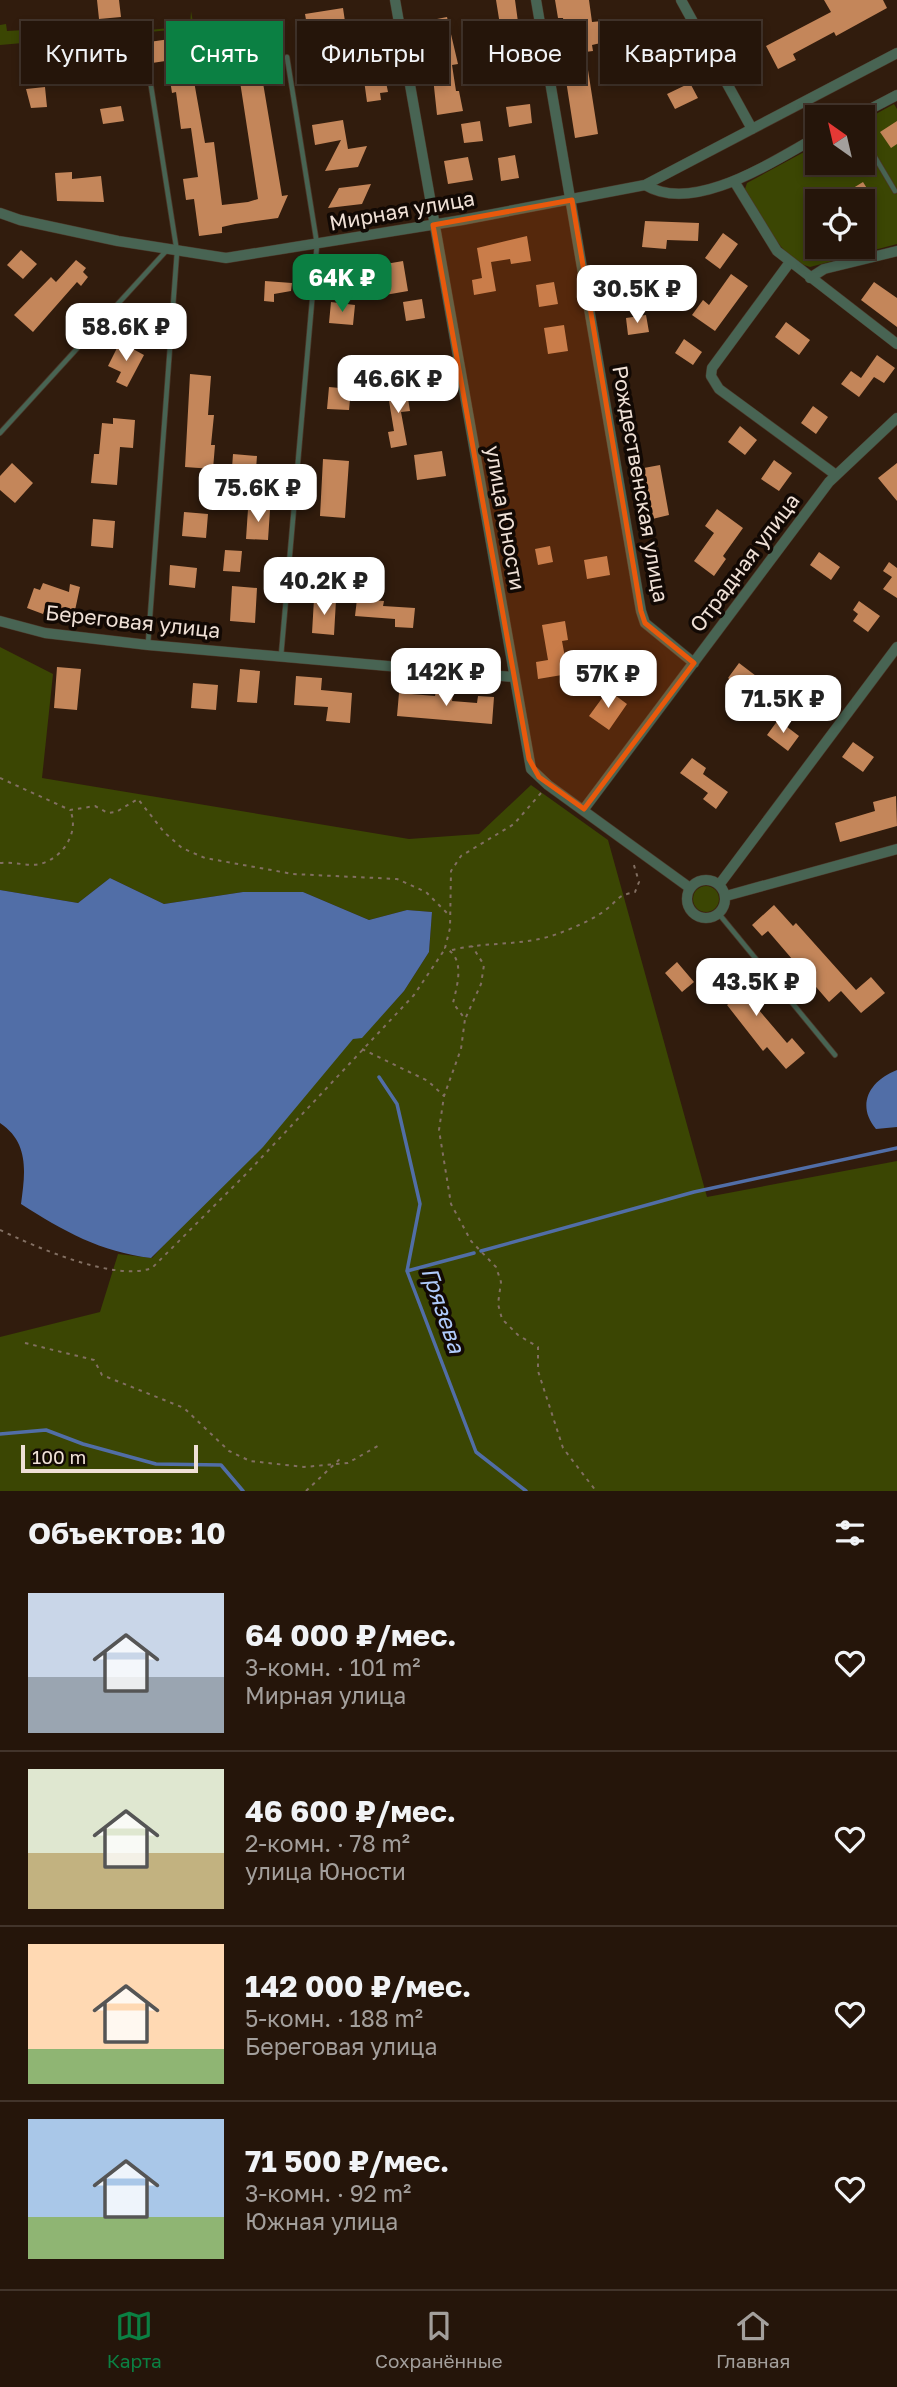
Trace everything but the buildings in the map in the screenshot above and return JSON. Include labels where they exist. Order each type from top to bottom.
[{"type":"street","name":"улица Юности","points":[[395,0],[531,769],[548,785],[690,888]]},
{"type":"street","name":"Рождественская улица","points":[[536,0],[641,611],[645,623],[694,663]]},
{"type":"street","points":[[681,0],[752,129]]},
{"type":"street","name":"Мирная улица","points":[[1,216],[172,251],[226,258],[572,200],[645,186],[897,53]]},
{"type":"street","points":[[875,107],[897,95]]},
{"type":"street","name":"Мирная улица","points":[[645,186],[654,191],[685,195],[734,181],[805,143]]},
{"type":"street","points":[[734,181],[777,251],[897,344]]},
{"type":"street","points":[[810,278],[824,269],[897,251]]},
{"type":"street","points":[[790,262],[712,368],[711,376],[719,389],[836,475]]},
{"type":"street","name":"Отрадная улица","points":[[584,809],[836,475],[897,418]]},
{"type":"street","name":"Береговая улица","points":[[0,621],[45,633],[148,645],[514,677]]},
{"type":"street","points":[[719,885],[897,646]]},
{"type":"street","points":[[726,896],[897,849]]},
{"type":"street","points":[[707,880],[719,885],[726,896],[719,914],[707,919],[695,916],[687,900],[690,888],[707,880]]},
{"type":"lane","points":[[281,656],[317,244],[287,57]]},
{"type":"lane","points":[[148,645],[172,251],[151,86]]},
{"type":"lane","points":[[875,157],[895,191]]},
{"type":"lane","points":[[0,433],[172,251]]},
{"type":"lane","points":[[719,914],[835,1055]]},
{"type":"path","points":[[0,778],[70,810],[95,806],[108,813],[116,812],[138,799],[164,832],[182,848],[205,858],[292,874],[397,879],[426,892],[449,916]]},
{"type":"path","points":[[0,1230],[23,1241],[121,1273],[138,1273],[152,1268],[247,1173],[414,995],[445,948],[452,871],[461,856],[514,824],[548,785]]},
{"type":"path","points":[[0,863],[41,864],[68,845],[73,834],[70,810]]},
{"type":"path","points":[[451,951],[471,946],[494,947],[528,941],[557,934],[587,921],[609,908],[618,896],[635,892],[639,882],[633,861],[635,848]]},
{"type":"path","points":[[471,946],[484,965],[481,984],[465,1019],[461,1049],[444,1096],[439,1130],[451,1204],[471,1241],[496,1267],[501,1282],[498,1304],[502,1319],[518,1335],[538,1347],[538,1371],[563,1448],[596,1491]]},
{"type":"path","points":[[445,948],[451,951],[457,960],[459,979],[453,1003],[465,1019]]},
{"type":"path","points":[[362,1049],[428,1081],[444,1096]]},
{"type":"path","points":[[25,1343],[94,1360],[102,1375],[184,1408],[229,1451],[250,1461],[304,1467],[348,1463],[381,1444]]},
{"type":"path","points":[[306,1491],[343,1456]]},
{"type":"highlighted area","points":[[572,200],[641,611],[645,623],[694,663],[584,809],[539,777],[529,759],[433,225]]},
{"type":"green space","points":[[6,24],[7,31],[21,30],[21,43],[0,45],[0,25]]},
{"type":"green space","points":[[894,104],[897,109],[897,244],[875,250],[875,189],[805,189],[805,259],[840,259],[810,267],[789,255],[780,245],[745,189],[747,183],[805,152],[805,175],[875,175],[875,114]]},
{"type":"green space","points":[[0,647],[53,674],[42,778],[409,839],[479,834],[531,785],[608,840],[707,1197],[897,1161],[897,1491],[0,1491],[0,1337],[100,1312],[118,1254],[152,1258],[353,1038],[362,1037],[404,991],[429,952],[432,912],[407,910],[369,920],[303,892],[243,892],[164,904],[110,878],[78,903],[0,890]]},
{"type":"green space","points":[[706,886],[715,890],[719,899],[715,908],[706,912],[697,908],[693,899],[697,890]]},
{"type":"water","points":[[110,878],[164,904],[243,892],[303,892],[369,920],[407,910],[432,912],[429,952],[404,991],[362,1038],[353,1039],[263,1147],[151,1258],[116,1251],[83,1239],[21,1204],[24,1170],[21,1150],[10,1131],[0,1123],[0,890],[78,903]]},
{"type":"water","points":[[897,1070],[897,1127],[876,1129],[867,1111],[868,1095],[879,1080]]},
{"type":"waterway","name":"Грязева","points":[[379,1077],[397,1104],[420,1204],[407,1271],[476,1452],[526,1491]]},
{"type":"waterway","points":[[481,1251],[694,1192],[897,1148]]},
{"type":"waterway","points":[[407,1271],[474,1253]]},
{"type":"waterway","points":[[0,1434],[46,1430],[83,1444],[156,1464],[221,1465],[243,1491]]}]
